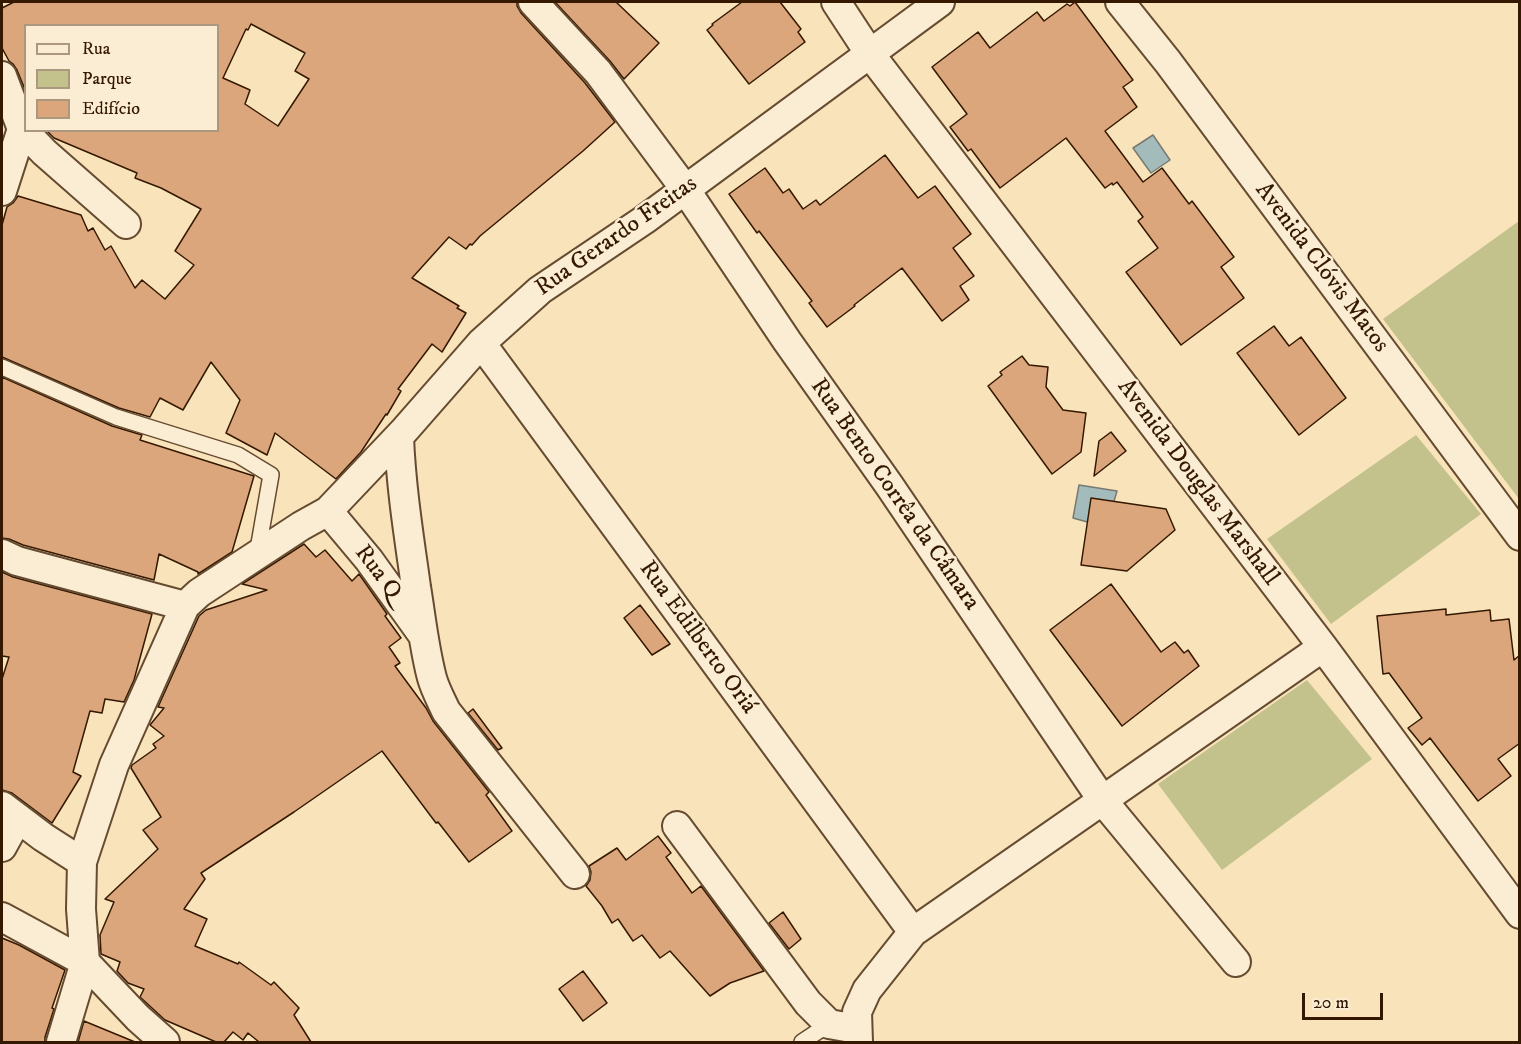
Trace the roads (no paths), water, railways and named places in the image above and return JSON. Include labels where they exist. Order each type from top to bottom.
[{"type":"street","name":"Rua Bento Corrêa da Câmara","points":[[533,2],[598,72],[685,189],[787,341],[889,484],[1103,801],[1236,962]]},
{"type":"street","name":"Avenida Douglas Marshall","points":[[836,2],[870,54],[1323,647],[1520,914]]},
{"type":"street","name":"Rua Gerardo Freitas","points":[[185,606],[199,593],[328,511],[399,436],[481,343],[540,290],[644,220],[940,2]]},
{"type":"street","name":"Avenida Clóvis Matos","points":[[1120,2],[1175,72],[1520,536]]},
{"type":"street","points":[[2,76],[22,129],[2,191]]},
{"type":"street","points":[[25,132],[44,152],[126,224]]},
{"type":"street","name":"Rua Edilberto Oriá","points":[[481,343],[913,932]]},
{"type":"street","points":[[399,436],[405,516],[432,678],[446,711],[575,874]]},
{"type":"street","name":"Rua Q","points":[[328,511],[369,560],[424,637]]},
{"type":"street","points":[[2,554],[17,561],[185,606],[114,765],[82,862],[81,909],[85,962],[61,1042]]},
{"type":"street","points":[[677,825],[808,1003],[829,1024],[857,1036],[857,1012],[867,990],[913,932],[1323,647]]},
{"type":"street","points":[[2,847],[10,812],[82,862]]},
{"type":"street","points":[[2,917],[85,962],[138,1018],[165,1042]]},
{"type":"lane","points":[[2,367],[116,417],[238,455],[272,475],[257,555]]},
{"type":"lane","points":[[802,1042],[829,1024]]},
{"type":"water","points":[[1153,135],[1170,160],[1151,173],[1133,148]]},
{"type":"water","points":[[1079,485],[1117,491],[1112,508],[1091,523],[1073,518]]}]
